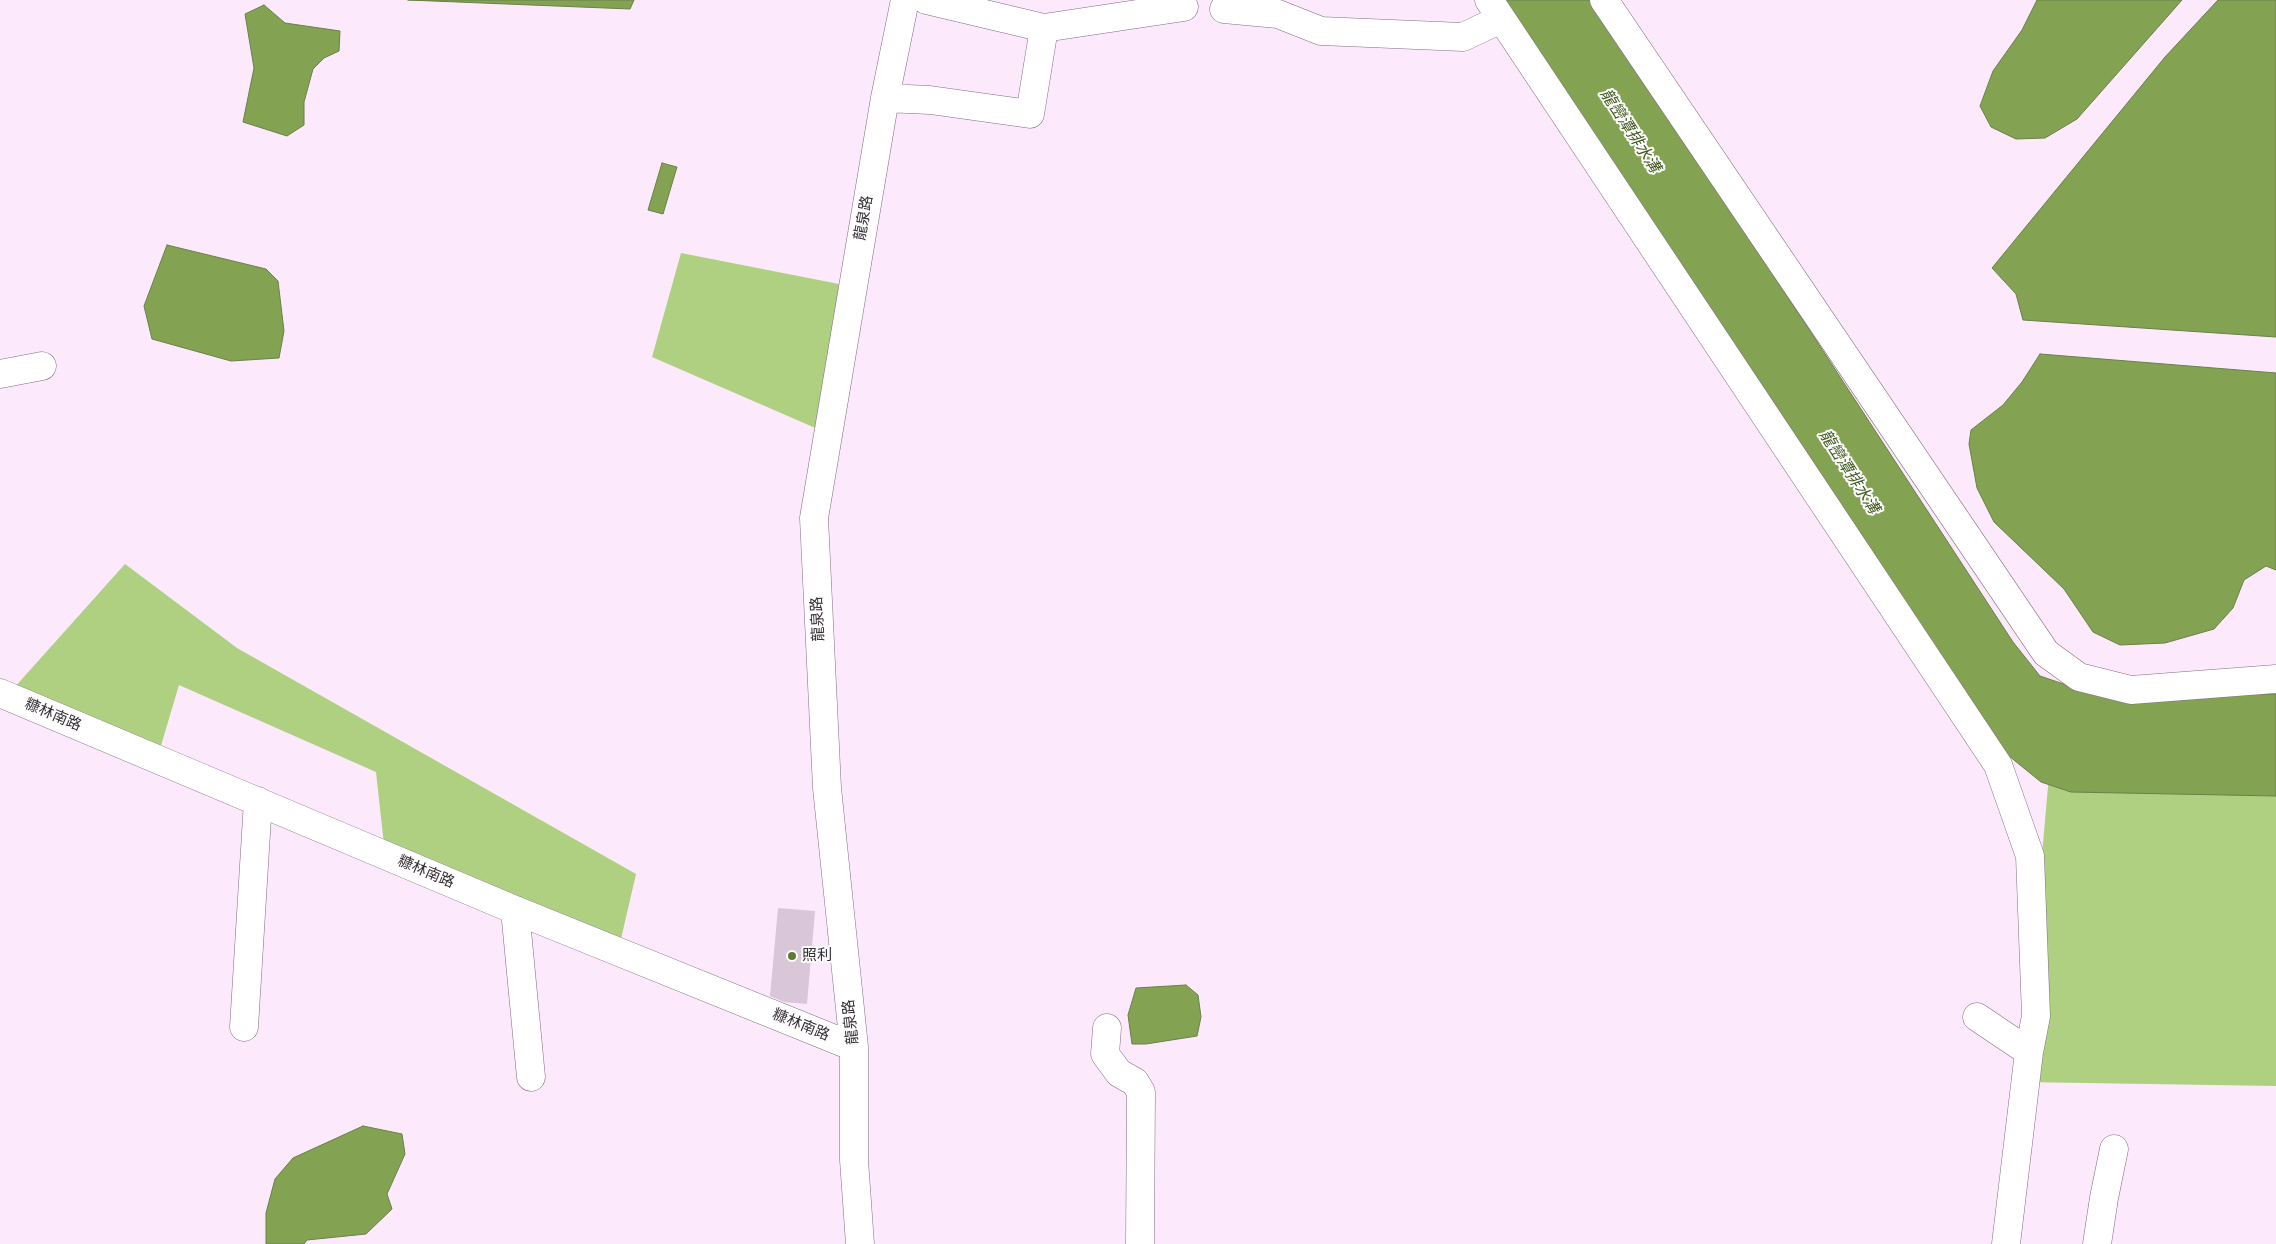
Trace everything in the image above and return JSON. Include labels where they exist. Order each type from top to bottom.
[{"type":"street","name":"龍泉路","points":[[860,1244],[854,1160],[854,1047],[826,788],[814,518],[885,98],[905,0]]},
{"type":"street","points":[[926,0],[1044,28],[1184,7]]},
{"type":"street","points":[[1604,0],[2046,653],[2078,677],[2131,690],[2276,679]]},
{"type":"street","points":[[1224,10],[1278,14],[1321,31],[1464,37],[1495,9],[1998,765],[2030,856],[2036,1016],[2029,1052],[2006,1244]]},
{"type":"street","points":[[885,98],[930,100],[1030,114],[1044,28]]},
{"type":"street","points":[[0,374],[42,366]]},
{"type":"street","name":"糠林南路","points":[[0,693],[515,910],[854,1047]]},
{"type":"street","points":[[244,1027],[258,801]]},
{"type":"street","points":[[515,910],[531,1077]]},
{"type":"street","points":[[1977,1017],[2029,1052]]},
{"type":"street","points":[[1107,1028],[1105,1054],[1118,1073],[1135,1082],[1141,1092],[1140,1244]]},
{"type":"street","points":[[2097,1244],[2114,1149]]},
{"type":"shaded area","points":[[681,253],[839,284],[820,430],[652,357]]},
{"type":"shaded area","points":[[125,564],[237,648],[636,874],[618,952],[385,854],[376,772],[179,685],[157,759],[5,698]]},
{"type":"shaded area","points":[[2049,775],[2276,783],[2276,1086],[2022,1082]]},
{"type":"water","points":[[408,0],[634,0],[630,9]]},
{"type":"water","name":"龍巒潭排水溝","points":[[1504,0],[1594,0],[2013,642],[2040,676],[2093,694],[2276,694],[2276,796],[2071,792],[2041,782],[1993,743]]},
{"type":"water","points":[[2037,0],[2182,0],[2077,119],[2045,138],[2016,139],[1991,127],[1980,106],[1993,71],[2022,30]]},
{"type":"water","points":[[2218,0],[2276,0],[2276,337],[2023,320],[2016,294],[1992,268],[2165,57]]},
{"type":"water","points":[[264,5],[285,23],[340,31],[339,51],[324,58],[313,69],[304,102],[304,125],[287,136],[243,122],[254,68],[245,14]]},
{"type":"water","points":[[662,163],[677,167],[663,214],[648,210]]},
{"type":"water","points":[[167,245],[266,269],[278,281],[284,331],[279,358],[231,361],[152,339],[144,306]]},
{"type":"water","points":[[2040,354],[2276,373],[2276,570],[2266,566],[2244,580],[2233,608],[2214,629],[2165,643],[2120,645],[2093,632],[2064,589],[1994,522],[1977,488],[1969,444],[1971,430],[2003,405],[2022,382]]},
{"type":"water","points":[[1186,985],[1198,995],[1201,1017],[1197,1036],[1146,1044],[1132,1044],[1128,1015],[1136,988]]},
{"type":"water","points":[[363,1126],[402,1134],[405,1154],[387,1194],[392,1209],[366,1234],[307,1240],[304,1244],[266,1244],[266,1213],[275,1179],[293,1158]]},
{"type":"building","name":"照利","points":[[778,908],[815,911],[807,1004],[784,1002],[770,996]]},
{"type":"place","name":"照利","points":[[792,956]]}]
